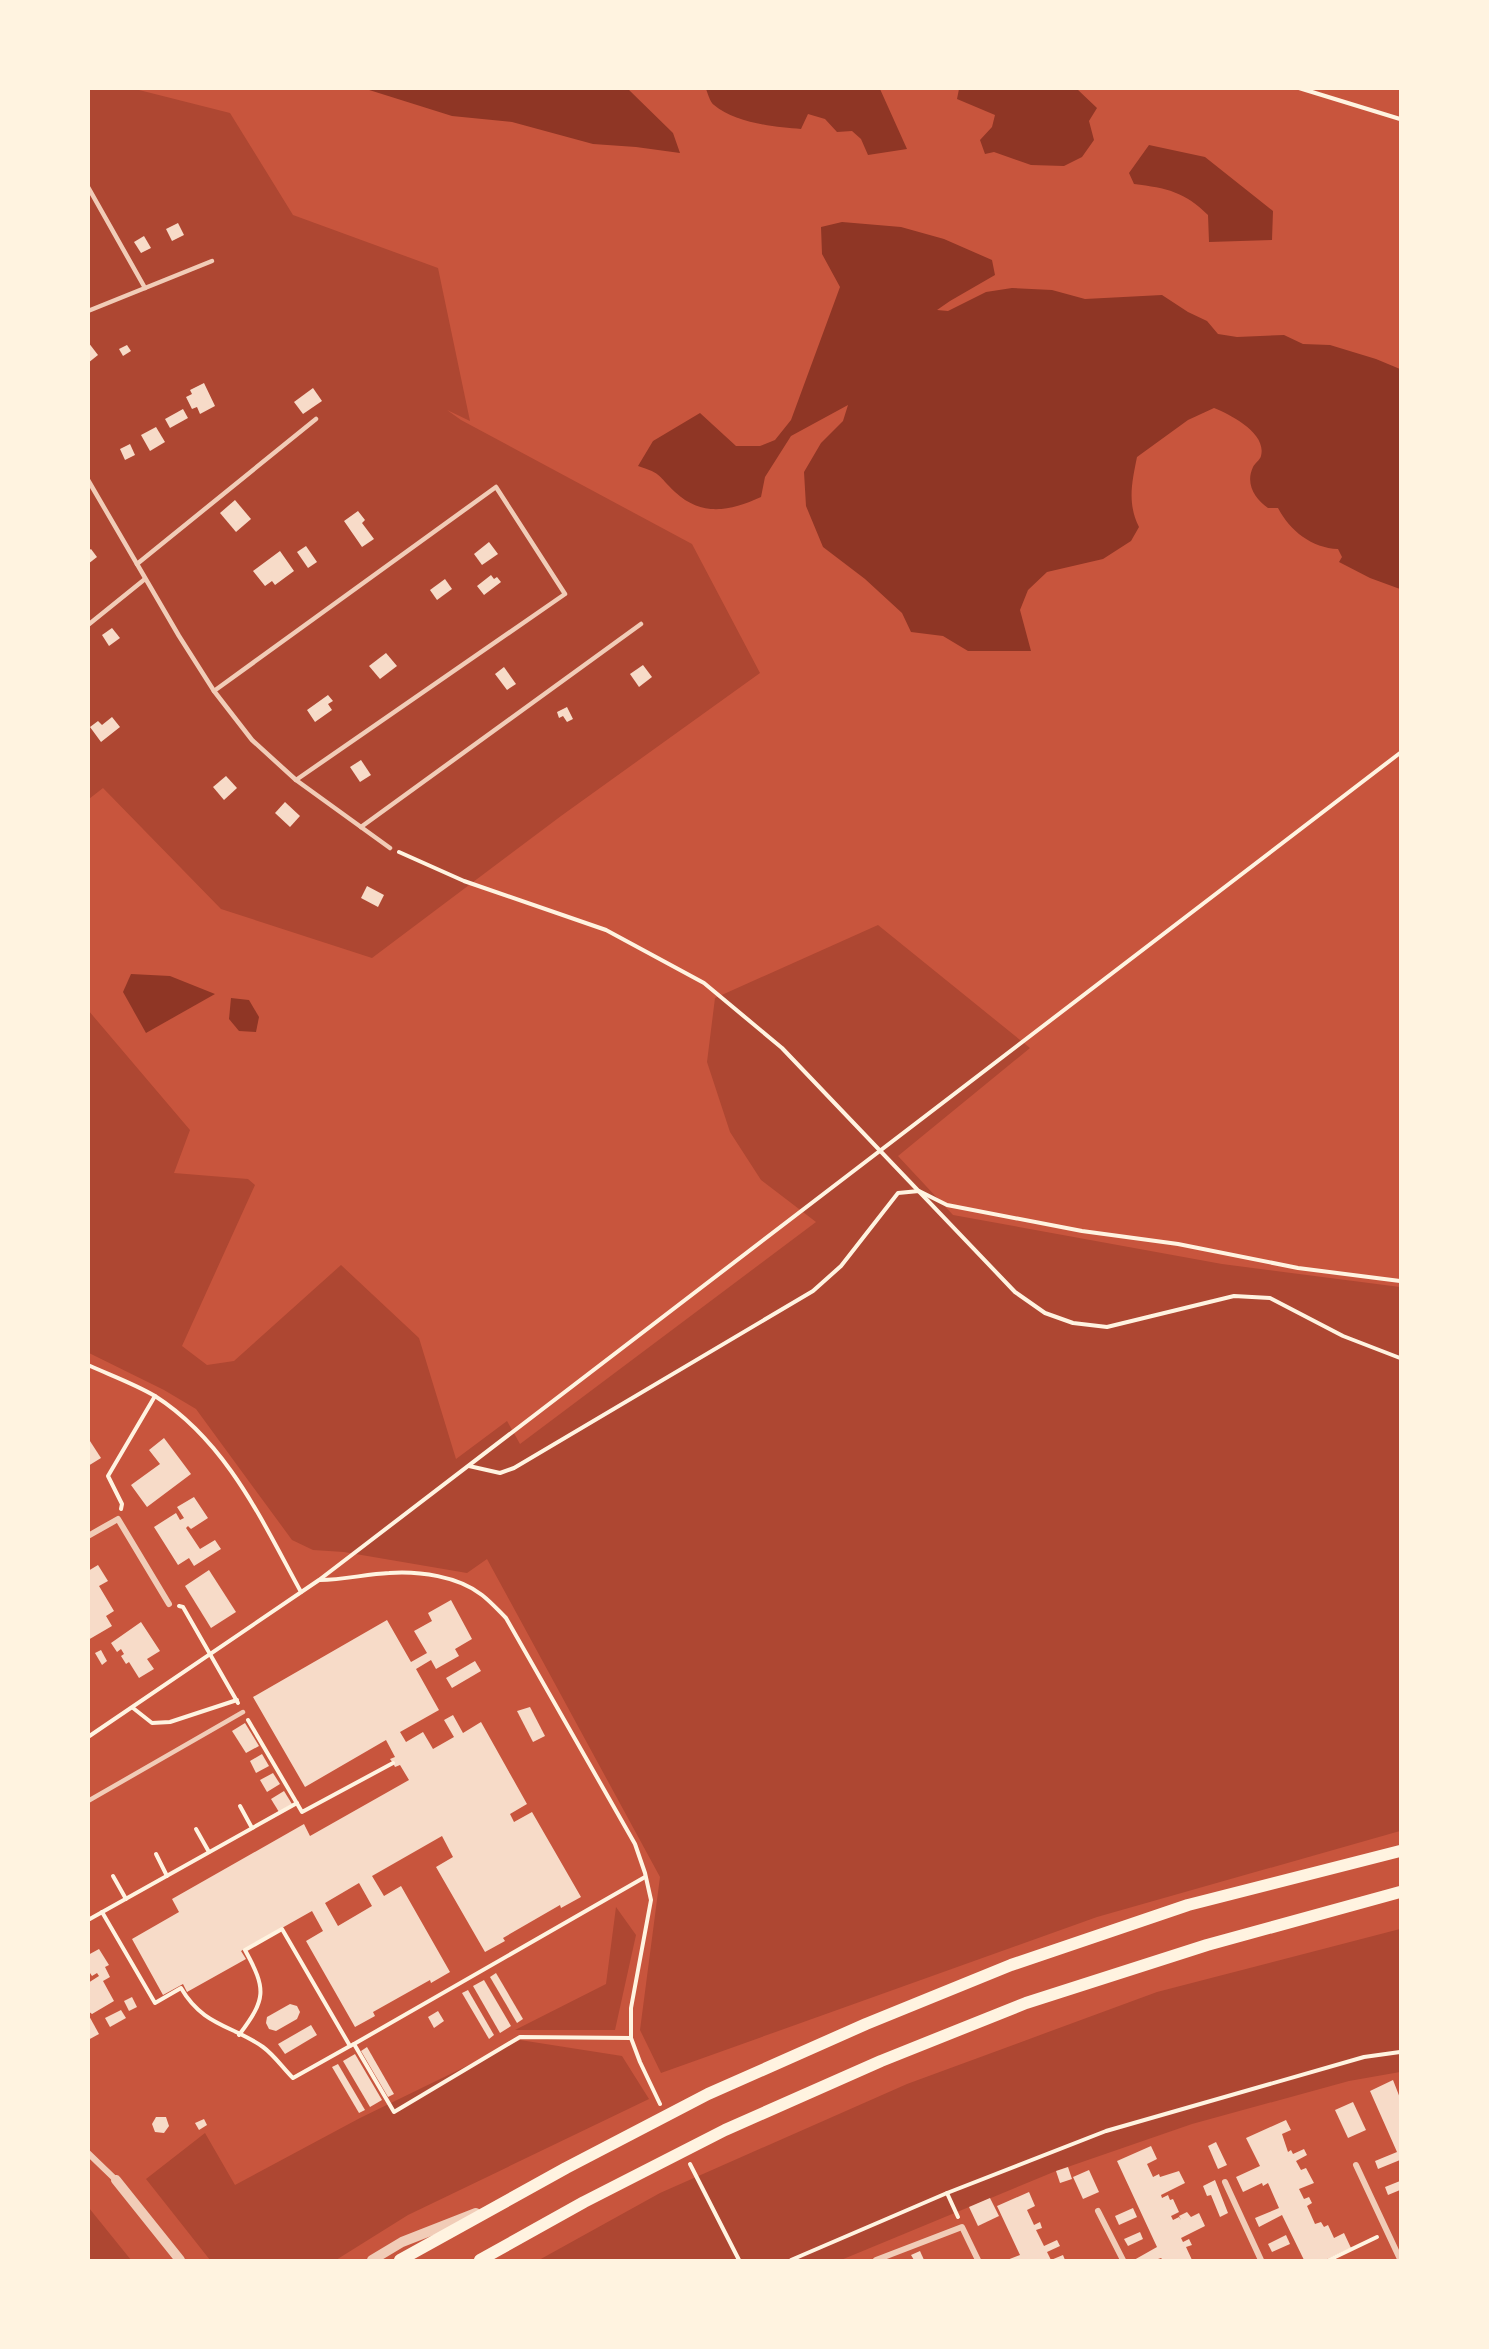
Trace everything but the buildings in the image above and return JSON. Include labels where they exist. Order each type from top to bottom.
[{"type":"main road","points":[[400,2260],[566,2168],[708,2094],[866,2024],[1011,1965],[1188,1905],[1401,1851]]},
{"type":"main road","points":[[480,2260],[584,2202],[725,2130],[902,2052],[1038,1999],[1207,1945],[1401,1892]]},
{"type":"street","points":[[90,1533],[118,1519],[169,1604]]},
{"type":"street","points":[[88,2153],[116,2180],[180,2260]]},
{"type":"street","points":[[1356,2165],[1401,2259]]},
{"type":"street","points":[[1225,2182],[1261,2260]]},
{"type":"street","points":[[372,2260],[402,2242],[510,2200]]},
{"type":"street","points":[[1098,2211],[1123,2260]]},
{"type":"street","points":[[876,2260],[962,2227],[978,2260]]},
{"type":"lane","points":[[88,187],[145,288]]},
{"type":"lane","points":[[88,311],[212,261]]},
{"type":"lane","points":[[137,564],[315,419]]},
{"type":"lane","points":[[88,480],[214,691],[252,740],[296,780],[390,848]]},
{"type":"lane","points":[[214,691],[496,487],[565,594],[296,780]]},
{"type":"lane","points":[[88,625],[146,579]]},
{"type":"lane","points":[[361,827],[641,624]]},
{"type":"lane","points":[[88,1801],[243,1712]]},
{"type":"path","points":[[1299,88],[1401,119]]},
{"type":"path","points":[[88,1737],[319,1580],[1401,753]]},
{"type":"path","points":[[390,848],[464,881],[606,930],[704,983],[782,1048],[882,1150],[1015,1292],[1045,1313],[1073,1323],[1107,1327],[1234,1296],[1270,1298],[1343,1336],[1401,1358]]},
{"type":"path","points":[[468,1466],[500,1473],[514,1468],[813,1291],[841,1266],[886,1205],[898,1193],[919,1191],[946,1205],[1082,1231],[1178,1244],[1298,1268],[1401,1281]]},
{"type":"path","points":[[88,1365],[154,1396],[187,1422],[219,1455],[244,1486],[301,1592]]},
{"type":"path","points":[[118,1519],[122,1504],[108,1476],[154,1396]]},
{"type":"path","points":[[319,1580],[341,1580],[389,1573],[422,1573],[450,1579],[481,1594],[506,1618],[634,1844],[645,1877],[651,1900],[631,2008],[631,2038],[661,2105]]},
{"type":"path","points":[[169,1604],[183,1607],[302,1812],[393,1763]]},
{"type":"path","points":[[133,1708],[152,1723],[170,1722],[237,1700]]},
{"type":"path","points":[[88,1920],[297,1803]]},
{"type":"path","points":[[240,1806],[252,1828]]},
{"type":"path","points":[[196,1829],[209,1852]]},
{"type":"path","points":[[156,1854],[167,1876]]},
{"type":"path","points":[[113,1876],[126,1899]]},
{"type":"path","points":[[102,1912],[155,2003],[181,1988],[193,2007],[208,2019],[264,2048],[293,2078],[645,1877]]},
{"type":"path","points":[[239,2035],[257,2011],[261,1999],[261,1986],[256,1970],[245,1950],[282,1929],[394,2112],[520,2037],[631,2038]]},
{"type":"path","points":[[791,2260],[947,2193],[1106,2131],[1364,2057],[1401,2052]]},
{"type":"path","points":[[688,2158],[739,2260]]},
{"type":"path","points":[[947,2193],[962,2227]]},
{"type":"path","points":[[1329,2260],[1388,2232]]},
{"type":"shaded area","points":[[89,89],[135,89],[230,113],[293,215],[438,268],[470,421],[447,410],[461,420],[692,544],[760,673],[561,816],[372,958],[221,909],[103,788],[89,799]]},
{"type":"shaded area","points":[[366,89],[628,89],[673,133],[680,153],[593,144],[512,122],[452,116]]},
{"type":"shaded area","points":[[706,89],[880,89],[907,149],[868,155],[861,139],[852,131],[837,132],[825,119],[808,114],[801,129],[744,120],[714,105]]},
{"type":"shaded area","points":[[959,89],[1077,89],[1097,108],[1089,121],[1094,140],[1082,157],[1064,166],[1031,165],[994,152],[985,154],[980,140],[992,127],[995,115],[957,99]]},
{"type":"shaded area","points":[[1149,145],[1205,157],[1273,211],[1272,240],[1209,242],[1208,215],[1200,207],[1175,192],[1134,184],[1129,173]]},
{"type":"shaded area","points":[[842,222],[901,227],[944,239],[992,260],[995,275],[937,310],[948,311],[986,292],[1012,288],[1052,290],[1085,299],[1162,295],[1207,321],[1218,334],[1237,337],[1284,335],[1303,344],[1330,345],[1400,369],[1400,589],[1370,578],[1339,562],[1342,557],[1338,549],[1311,542],[1295,531],[1278,508],[1268,508],[1263,504],[1255,496],[1250,479],[1253,467],[1261,456],[1259,440],[1246,426],[1214,408],[1188,420],[1137,457],[1132,484],[1132,501],[1139,527],[1131,541],[1103,559],[1047,572],[1028,590],[1020,610],[1031,651],[968,651],[943,636],[911,632],[902,613],[865,579],[823,547],[806,506],[804,472],[821,443],[843,421],[848,405],[791,436],[765,477],[761,497],[738,506],[716,509],[695,505],[685,500],[656,473],[638,466],[653,441],[700,413],[736,446],[760,446],[775,440],[791,420],[840,287],[822,254],[821,227]]},
{"type":"shaded area","points":[[878,925],[1030,1048],[898,1156],[953,1215],[1222,1264],[1400,1287],[1400,1831],[1097,1917],[661,2073],[640,2030],[660,1877],[487,1559],[467,1573],[344,1552],[313,1550],[292,1540],[196,1409],[164,1390],[89,1353],[88,1010],[190,1130],[174,1173],[248,1179],[255,1185],[182,1346],[207,1365],[234,1361],[341,1265],[419,1338],[456,1459],[507,1421],[520,1444],[816,1222],[761,1180],[730,1132],[707,1062],[715,998]]},
{"type":"shaded area","points":[[131,974],[170,976],[215,994],[146,1033],[123,992]]},
{"type":"shaded area","points":[[231,998],[249,1000],[259,1017],[256,1032],[239,1031],[229,1019]]},
{"type":"shaded area","points":[[616,1907],[636,1935],[615,2030],[515,2030],[606,1984]]},
{"type":"shaded area","points":[[1400,1929],[1400,2072],[1349,2081],[1192,2124],[1056,2171],[841,2260],[539,2260],[660,2193],[907,2084],[1157,1992]]},
{"type":"shaded area","points":[[520,2040],[622,2056],[649,2099],[408,2215],[336,2260],[210,2260],[146,2179],[205,2133],[235,2185],[360,2118]]},
{"type":"shaded area","points":[[89,2208],[131,2260],[89,2260]]}]
